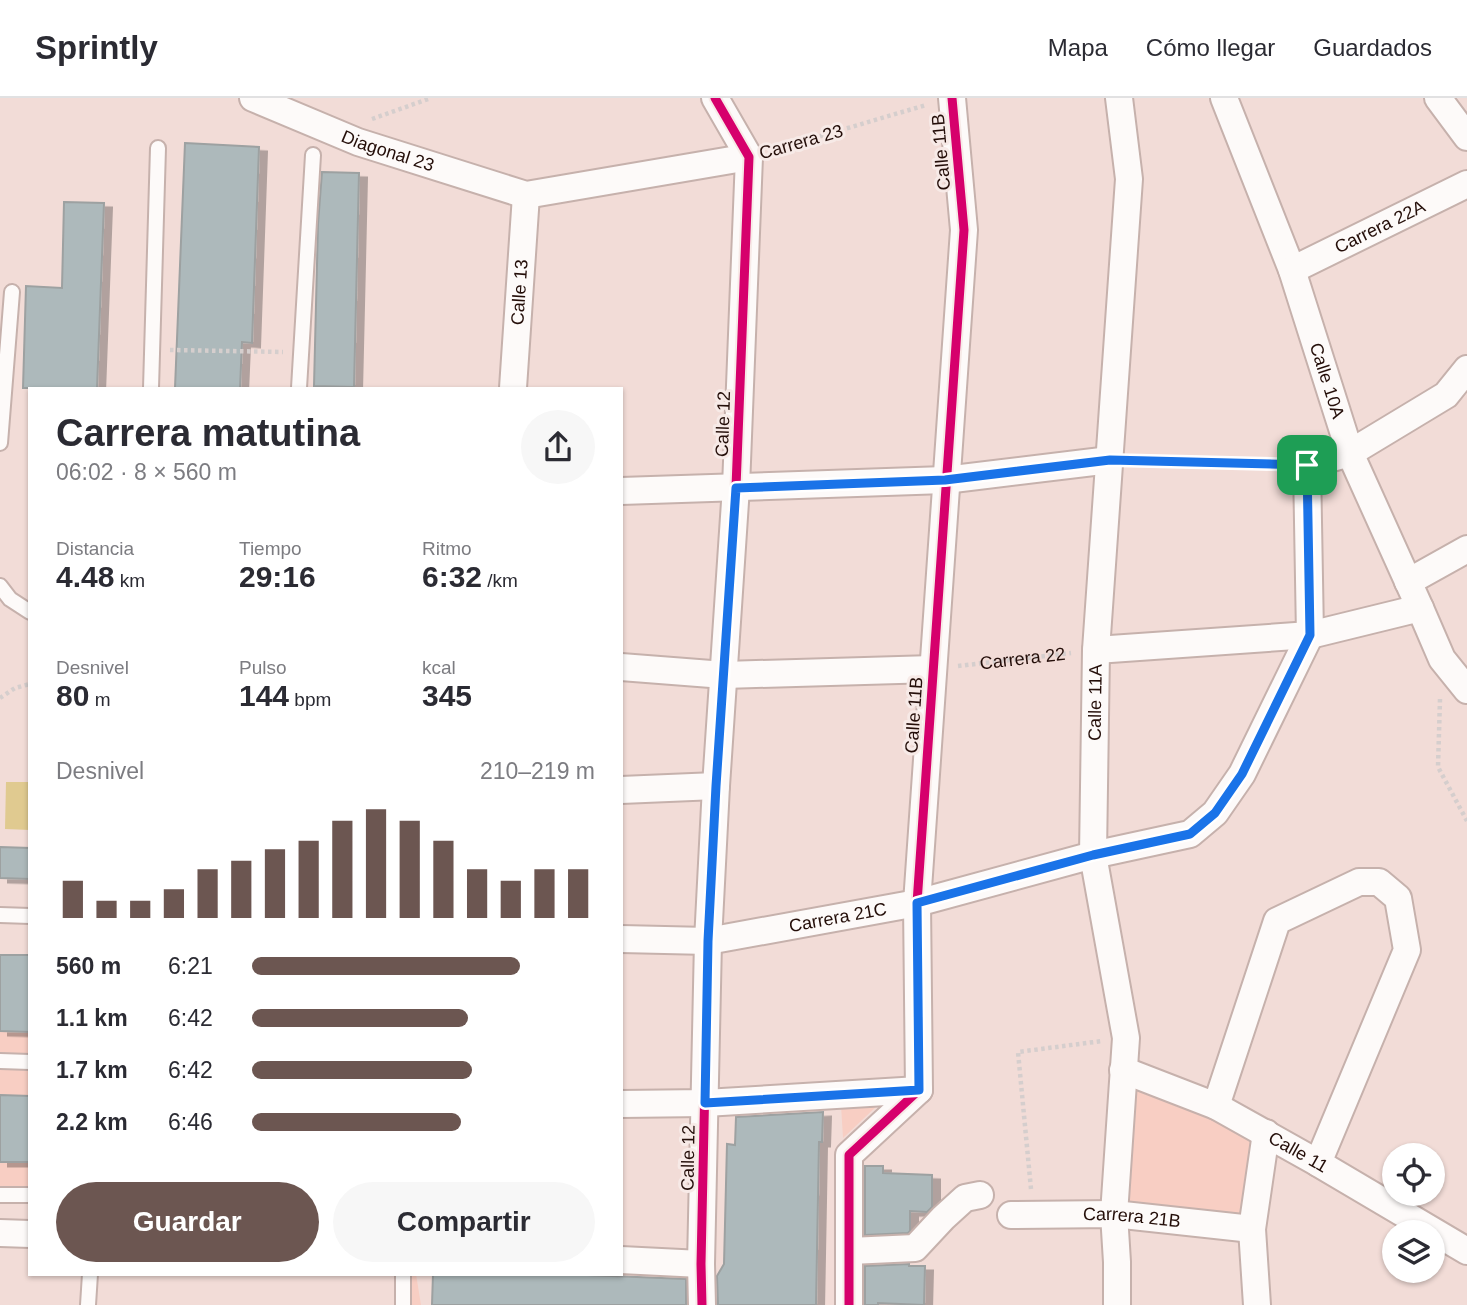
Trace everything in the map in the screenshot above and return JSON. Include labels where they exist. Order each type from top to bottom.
[{"type":"street","name":"Diagonal 23","points":[[253,98],[358,142],[526,195]]},
{"type":"street","points":[[715,98],[749,157]]},
{"type":"street","name":"Calle 11A","points":[[1117,1305],[1114,1214],[1126,1038],[1093,855],[1096,650],[1129,180],[1119,98]]},
{"type":"street","name":"Calle 10A","points":[[1224,98],[1292,270],[1350,453],[1441,659],[1467,690]]},
{"type":"street","points":[[1438,98],[1467,137]]},
{"type":"street","name":"Calle 11B","points":[[919,1090],[917,903],[964,230],[944,100]]},
{"type":"street","name":"Carrera 23","points":[[526,195],[749,157]]},
{"type":"street","name":"Calle 12","points":[[702,1305],[708,941],[736,488],[749,157]]},
{"type":"street","name":"Carrera 22A","points":[[1292,270],[1467,184]]},
{"type":"street","name":"Calle 13","points":[[513,387],[526,195]]},
{"type":"street","points":[[1310,635],[1307,465],[1350,453],[1446,395],[1467,369]]},
{"type":"street","points":[[623,491],[945,480],[1110,460]]},
{"type":"street","points":[[1408,582],[1467,549]]},
{"type":"street","points":[[1096,650],[1310,635],[1420,608]]},
{"type":"street","name":"Carrera 21C","points":[[623,939],[708,941],[917,903],[1093,855],[1190,834],[1215,813],[1242,774],[1310,635]]},
{"type":"street","points":[[623,667],[724,675],[933,669]]},
{"type":"street","points":[[623,790],[716,786]]},
{"type":"street","points":[[1216,1106],[1277,921],[1359,882],[1379,882],[1398,898],[1407,950],[1318,1163]]},
{"type":"street","name":"Calle 11","points":[[1123,1070],[1216,1106],[1467,1251]]},
{"type":"street","points":[[623,1104],[705,1103],[919,1090]]},
{"type":"street","points":[[849,1305],[849,1155],[919,1090]]},
{"type":"street","points":[[1257,1305],[1252,1228],[1266,1133]]},
{"type":"street","points":[[850,1251],[915,1248],[965,1198],[981,1195]]},
{"type":"street","name":"Carrera 21B","points":[[1022,1215],[1114,1214],[1252,1228]]},
{"type":"street","points":[[0,1233],[28,1234]]},
{"type":"street","points":[[623,1260],[701,1264]]},
{"type":"lane","points":[[151,387],[158,148]]},
{"type":"lane","points":[[299,387],[313,155]]},
{"type":"lane","points":[[0,443],[12,292]]},
{"type":"lane","points":[[0,586],[10,599],[28,611]]},
{"type":"lane","points":[[0,915],[28,916]]},
{"type":"lane","points":[[0,1061],[28,1062]]},
{"type":"lane","points":[[0,1195],[28,1195]]},
{"type":"lane","points":[[88,1305],[90,1276]]},
{"type":"lane","points":[[403,1276],[403,1305]]},
{"type":"path","points":[[335,132],[431,98]]},
{"type":"path","points":[[152,349],[302,353]]},
{"type":"path","points":[[1110,460],[1307,465]]},
{"type":"path","points":[[1441,659],[1438,767],[1467,821]]},
{"type":"path","points":[[0,698],[15,688],[28,685]]},
{"type":"path","points":[[1022,1215],[1018,1052],[1126,1038]]},
{"type":"shaded area","points":[[6,782],[28,782],[28,830],[5,829]]},
{"type":"shaded area","points":[[0,1031],[28,1031],[28,1096],[0,1095]]},
{"type":"shaded area","points":[[1123,1070],[1266,1133],[1252,1229],[1114,1214]]},
{"type":"shaded area","points":[[880,1103],[843,1138],[841,1105]]},
{"type":"shaded area","points":[[0,1162],[28,1163],[28,1195],[0,1195]]},
{"type":"shaded area","points":[[403,1276],[416,1276],[421,1305],[403,1305]]},
{"type":"building","points":[[185,143],[259,147],[252,343],[242,342],[240,387],[175,387]]},
{"type":"building","points":[[322,172],[359,173],[354,387],[314,386]]},
{"type":"building","points":[[64,202],[104,203],[97,387],[23,388],[26,286],[62,288]]},
{"type":"building","points":[[0,847],[28,848],[28,879],[0,878]]},
{"type":"building","points":[[0,955],[28,955],[28,1032],[0,1031]]},
{"type":"building","points":[[0,1095],[28,1096],[28,1162],[0,1162]]},
{"type":"building","points":[[823,1112],[822,1142],[819,1142],[816,1305],[718,1305],[717,1276],[724,1264],[727,1144],[735,1145],[736,1117]]},
{"type":"building","points":[[865,1166],[883,1166],[883,1173],[932,1175],[932,1207],[927,1212],[910,1211],[908,1233],[865,1235]]},
{"type":"building","points":[[865,1266],[925,1266],[924,1305],[865,1305]]},
{"type":"building","points":[[433,1276],[612,1276],[686,1279],[686,1305],[432,1305]]},
{"type":"cycle path","points":[[702,1305],[708,941],[736,487],[749,157],[715,98]]},
{"type":"cycle path","points":[[849,1305],[849,1155],[919,1090],[917,903],[964,230],[952,98]]},
{"type":"route","points":[[1110,460],[1307,465],[1310,635],[1242,774],[1215,813],[1190,834],[1093,855],[917,903],[919,1090],[705,1103],[708,941],[736,488],[945,480],[1110,460]]}]
